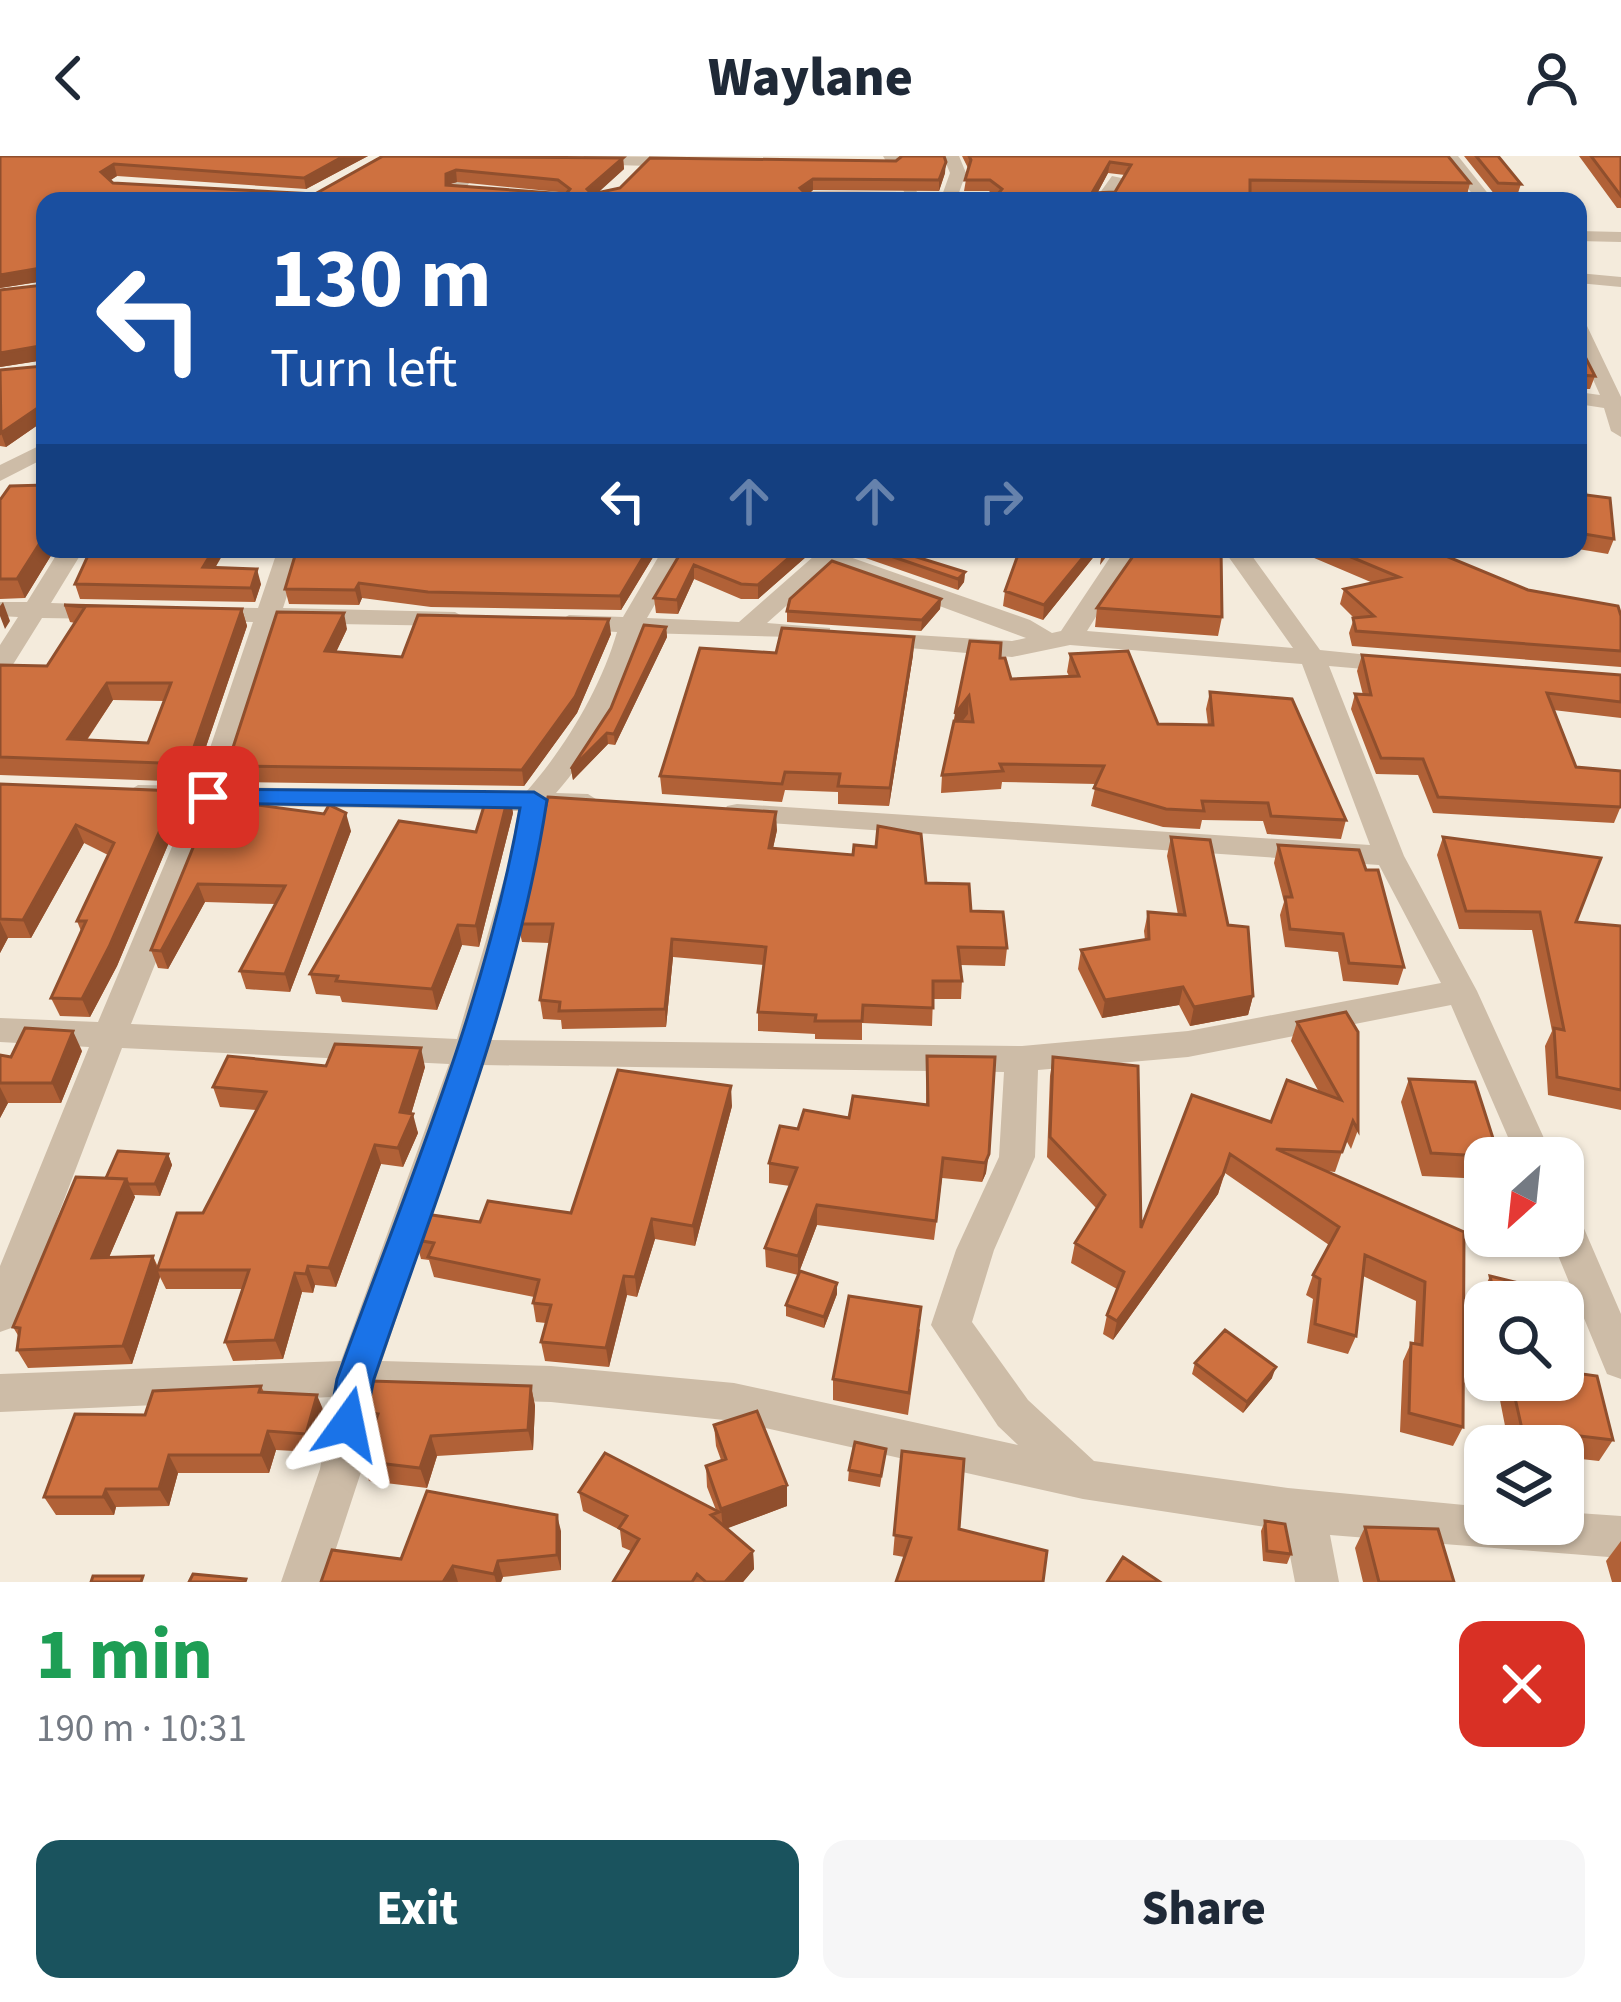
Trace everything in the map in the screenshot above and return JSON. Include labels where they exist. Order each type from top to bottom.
[{"type":"street","points":[[950,156],[958,173],[956,192]]},
{"type":"street","points":[[1450,156],[1479,192]]},
{"type":"street","points":[[456,192],[475,158],[496,160]]},
{"type":"street","points":[[559,161],[705,164]]},
{"type":"street","points":[[889,161],[911,192]]},
{"type":"street","points":[[625,186],[643,162]]},
{"type":"street","points":[[1109,192],[1118,179]]},
{"type":"street","points":[[1587,236],[1621,237]]},
{"type":"street","points":[[1587,279],[1621,282]]},
{"type":"street","points":[[1587,344],[1617,403],[1621,431]]},
{"type":"street","points":[[1587,399],[1617,403]]},
{"type":"street","points":[[3,472],[36,454]]},
{"type":"street","points":[[3,472],[36,474]]},
{"type":"street","points":[[0,666],[66,558]]},
{"type":"street","points":[[0,1315],[208,797],[288,558]]},
{"type":"street","points":[[303,1582],[341,1469],[356,1379],[470,1052],[524,862],[534,800],[562,769],[623,655],[632,623],[670,558]]},
{"type":"street","points":[[746,629],[826,558]]},
{"type":"street","points":[[845,558],[1021,625],[1042,638],[1035,643]]},
{"type":"street","points":[[1070,637],[1121,558]]},
{"type":"street","points":[[1241,558],[1313,658],[1388,856],[1461,991],[1526,1137]]},
{"type":"street","points":[[0,609],[129,613]]},
{"type":"street","points":[[177,613],[491,620]]},
{"type":"street","points":[[537,621],[746,629],[1012,649],[1070,637],[1431,666]]},
{"type":"street","points":[[116,793],[534,800],[626,806]]},
{"type":"street","points":[[717,812],[1388,856]]},
{"type":"street","points":[[0,1030],[470,1052],[1022,1059],[1188,1044],[1461,991]]},
{"type":"street","points":[[1022,1059],[1017,1157],[975,1250],[951,1325],[1012,1413],[1083,1479]]},
{"type":"street","points":[[1578,1257],[1621,1360]]},
{"type":"street","points":[[0,1393],[225,1378],[599,1387],[738,1403],[1083,1479],[1304,1514],[1621,1537]]},
{"type":"street","points":[[1304,1514],[1317,1582]]},
{"type":"building","points":[[0,156],[344,156],[304,178],[114,164],[101,172],[113,183],[278,192],[36,192],[36,269],[0,275]]},
{"type":"building","points":[[383,156],[623,158],[587,189],[590,192],[568,192],[570,189],[558,180],[456,170],[446,174],[446,185],[539,192],[319,192]]},
{"type":"building","points":[[902,156],[944,156],[946,162],[939,180],[813,179],[800,188],[804,192],[601,192],[620,188],[650,158],[896,161]]},
{"type":"building","points":[[969,156],[1448,156],[1470,183],[1250,180],[1250,192],[1115,192],[1131,165],[1110,162],[1093,192],[1000,192],[1002,189],[990,180],[965,180]]},
{"type":"building","points":[[1476,156],[1498,156],[1521,184],[1498,183]]},
{"type":"building","points":[[1591,156],[1621,156],[1621,196]]},
{"type":"building","points":[[36,286],[36,347],[0,353],[0,290]]},
{"type":"building","points":[[36,367],[36,409],[1,433],[0,370]]},
{"type":"building","points":[[36,485],[36,549],[17,579],[0,579],[0,500],[10,486]]},
{"type":"building","points":[[1587,495],[1610,498],[1614,539],[1587,534]]},
{"type":"building","points":[[87,558],[208,558],[203,567],[257,569],[251,588],[75,584]]},
{"type":"building","points":[[294,558],[643,558],[620,596],[428,592],[359,583],[355,590],[285,589]]},
{"type":"building","points":[[678,558],[789,558],[758,585],[741,584],[694,565],[677,600],[654,598]]},
{"type":"building","points":[[896,558],[920,558],[965,572],[958,579]]},
{"type":"building","points":[[1017,558],[1083,558],[1044,605],[1005,591]]},
{"type":"building","points":[[1132,558],[1221,558],[1222,617],[1097,608]]},
{"type":"building","points":[[1354,558],[1451,558],[1528,590],[1618,606],[1621,651],[1356,631],[1353,618],[1374,616],[1344,589],[1399,577]]},
{"type":"building","points":[[832,561],[941,599],[922,620],[787,611],[790,599]]},
{"type":"building","points":[[64,605],[242,609],[188,764],[0,757],[0,665],[47,666],[85,607]],"holes":[[[107,683],[171,683],[148,743],[68,739]]]},
{"type":"building","points":[[277,612],[344,613],[325,651],[402,657],[418,615],[609,619],[575,697],[522,770],[227,766]]},
{"type":"building","points":[[644,625],[666,627],[614,734],[607,733],[571,769],[611,708]]},
{"type":"building","points":[[782,628],[914,637],[890,788],[838,786],[840,774],[785,772],[782,784],[660,776],[700,648],[776,653]]},
{"type":"building","points":[[970,641],[1001,643],[1000,658],[1005,658],[1011,679],[1079,676],[1070,654],[1128,651],[1158,724],[1213,725],[1210,692],[1292,699],[1346,820],[1271,816],[1268,803],[1202,801],[1204,811],[1166,809],[1094,788],[1104,766],[1000,764],[1003,771],[942,775],[954,721],[973,722],[969,696],[955,714]]},
{"type":"building","points":[[1362,655],[1621,675],[1621,702],[1547,693],[1576,767],[1621,771],[1621,807],[1438,797],[1423,759],[1381,758],[1355,694],[1371,695]]},
{"type":"building","points":[[0,784],[177,791],[82,999],[51,998],[86,921],[77,921],[114,843],[76,825],[23,920],[0,919]]},
{"type":"building","points":[[488,793],[509,793],[476,926],[458,925],[432,989],[336,981],[338,976],[310,974],[399,821],[476,832]]},
{"type":"building","points":[[548,797],[776,812],[769,848],[853,855],[854,845],[876,847],[878,826],[921,834],[926,883],[969,884],[971,911],[1003,912],[1007,948],[958,947],[962,981],[933,981],[933,1008],[863,1005],[862,1021],[815,1021],[816,1015],[758,1012],[766,947],[672,939],[665,1009],[559,1011],[560,1002],[540,1000],[553,924],[518,924]]},
{"type":"building","points":[[213,799],[324,814],[329,805],[346,813],[285,974],[240,971],[285,886],[198,884],[161,951],[151,950]]},
{"type":"building","points":[[1171,837],[1210,840],[1228,925],[1248,927],[1253,996],[1194,1007],[1183,987],[1105,1000],[1081,950],[1149,939],[1148,912],[1185,915]]},
{"type":"building","points":[[1443,837],[1601,858],[1576,922],[1621,926],[1621,1090],[1557,1077],[1554,1028],[1564,1030],[1540,912],[1466,911]]},
{"type":"building","points":[[1278,845],[1359,850],[1366,870],[1378,870],[1404,967],[1349,963],[1343,934],[1290,929],[1285,897],[1292,897]]},
{"type":"building","points":[[1346,1012],[1358,1032],[1358,1130],[1353,1121],[1342,1152],[1276,1149],[1464,1232],[1463,1427],[1409,1413],[1411,1343],[1422,1345],[1425,1282],[1365,1255],[1356,1336],[1315,1324],[1320,1279],[1313,1275],[1339,1227],[1230,1154],[1223,1175],[1117,1321],[1107,1315],[1124,1272],[1075,1243],[1105,1195],[1050,1137],[1053,1057],[1138,1066],[1141,1228],[1192,1095],[1271,1122],[1287,1080],[1341,1100],[1297,1022]]},
{"type":"building","points":[[25,1028],[73,1031],[52,1083],[0,1083],[0,1055],[11,1057]]},
{"type":"building","points":[[335,1044],[421,1048],[400,1112],[413,1114],[398,1148],[375,1145],[329,1268],[308,1266],[306,1274],[295,1273],[275,1340],[225,1342],[249,1270],[157,1270],[177,1213],[203,1213],[266,1092],[213,1087],[228,1056],[326,1066]]},
{"type":"building","points":[[927,1056],[995,1057],[985,1163],[943,1158],[936,1221],[817,1205],[798,1256],[765,1248],[797,1168],[769,1163],[780,1126],[798,1129],[804,1110],[849,1118],[853,1096],[928,1105]]},
{"type":"building","points":[[618,1070],[731,1086],[693,1226],[652,1219],[635,1277],[624,1276],[606,1348],[541,1342],[551,1305],[533,1303],[539,1280],[428,1257],[434,1243],[416,1240],[425,1214],[480,1222],[488,1201],[571,1213]]},
{"type":"building","points":[[1409,1079],[1475,1082],[1493,1137],[1464,1137],[1464,1155],[1431,1153]]},
{"type":"building","points":[[118,1151],[168,1154],[155,1184],[128,1184],[126,1179],[106,1178]]},
{"type":"building","points":[[76,1177],[126,1179],[92,1258],[153,1256],[123,1346],[17,1350],[20,1328],[13,1327]]},
{"type":"building","points":[[800,1271],[837,1283],[824,1317],[786,1305]]},
{"type":"building","points":[[849,1296],[921,1307],[909,1393],[833,1379]]},
{"type":"building","points":[[1225,1330],[1276,1367],[1247,1402],[1195,1363]]},
{"type":"building","points":[[1584,1374],[1597,1376],[1613,1440],[1584,1436],[1584,1425],[1521,1425],[1516,1401],[1584,1401]]},
{"type":"building","points":[[370,1381],[531,1386],[528,1430],[431,1436],[420,1468],[361,1461],[378,1414],[365,1412]]},
{"type":"building","points":[[261,1386],[259,1392],[317,1395],[306,1434],[268,1431],[261,1455],[169,1455],[159,1489],[106,1489],[103,1497],[44,1497],[75,1414],[145,1415],[153,1391]]},
{"type":"building","points":[[757,1411],[787,1485],[721,1509],[706,1466],[726,1459],[714,1425]]},
{"type":"building","points":[[855,1442],[886,1449],[881,1476],[849,1470]]},
{"type":"building","points":[[902,1451],[964,1459],[959,1529],[1047,1551],[1043,1582],[896,1582],[911,1538],[894,1535]]},
{"type":"building","points":[[605,1453],[719,1512],[711,1515],[753,1551],[725,1582],[706,1582],[697,1574],[692,1582],[613,1582],[639,1539],[619,1528],[627,1516],[579,1492]]},
{"type":"building","points":[[427,1491],[557,1515],[557,1555],[498,1561],[494,1574],[453,1566],[443,1582],[321,1582],[332,1550],[401,1559]]},
{"type":"building","points":[[1265,1521],[1285,1524],[1291,1554],[1267,1551]]},
{"type":"building","points":[[1365,1527],[1438,1529],[1454,1582],[1379,1582]]},
{"type":"building","points":[[1123,1557],[1160,1582],[1107,1582]]},
{"type":"building","points":[[193,1574],[246,1579],[189,1582]]},
{"type":"building","points":[[93,1576],[143,1576],[141,1582],[91,1582]]},
{"type":"route","points":[[208,797],[534,800],[524,862],[470,1052],[356,1379],[348,1424]]}]
